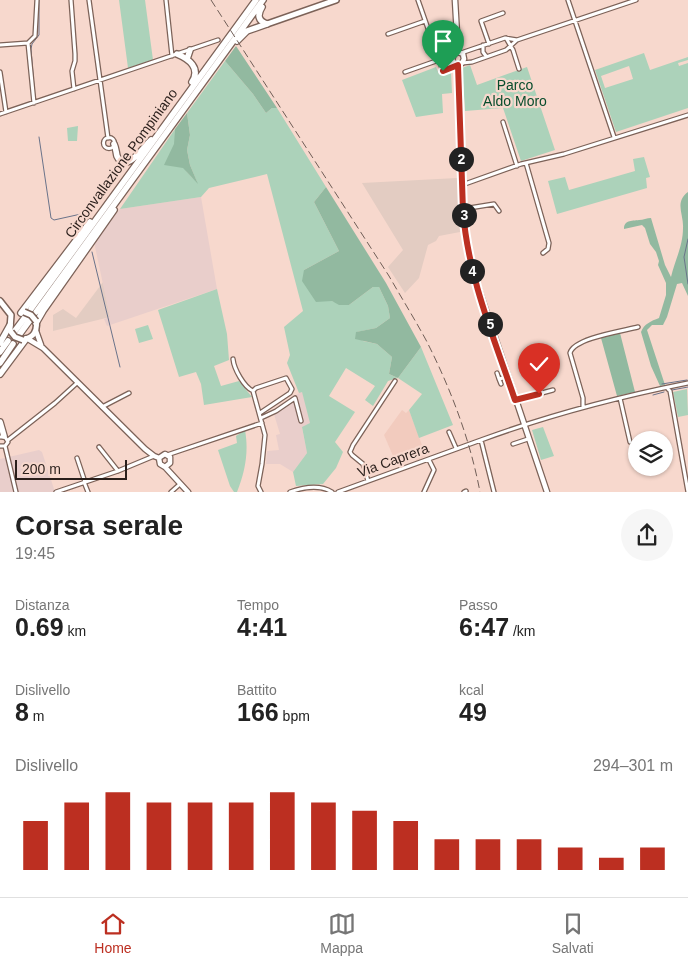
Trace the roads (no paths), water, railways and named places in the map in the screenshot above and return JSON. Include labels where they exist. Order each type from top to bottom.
[{"type":"highway","points":[[234,34],[256,0]]},
{"type":"highway","points":[[234,34],[265,0]]},
{"type":"highway","points":[[265,0],[258,16],[261,21],[267,24]]},
{"type":"highway","points":[[202,83],[212,75],[241,36],[247,31],[267,24]]},
{"type":"highway","name":"Circonvallazione Pompiniano","points":[[234,34],[202,83],[33,311],[126,178],[234,34]]},
{"type":"highway","points":[[187,59],[190,50]]},
{"type":"highway","points":[[114,144],[120,160],[131,161],[164,127],[173,107],[195,76],[194,66],[187,59],[174,55]]},
{"type":"highway","points":[[3,364],[27,317],[112,192],[126,178]]},
{"type":"highway","points":[[27,317],[43,311],[109,219],[122,193]]},
{"type":"highway","points":[[0,343],[18,333]]},
{"type":"highway","points":[[0,352],[10,343],[0,375]]},
{"type":"highway","points":[[0,422],[2,437]]},
{"type":"main road","points":[[267,24],[336,0]]},
{"type":"main road","points":[[455,0],[458,53],[452,60],[459,64]]},
{"type":"main road","points":[[458,53],[464,57],[459,64],[462,185],[465,232],[472,271],[547,492]]},
{"type":"main road","points":[[2,303],[11,310],[27,317],[36,331],[43,348]]},
{"type":"main road","points":[[2,303],[11,315],[18,333],[43,348],[102,407],[154,456],[159,458]]},
{"type":"main road","points":[[18,333],[27,317]]},
{"type":"main road","points":[[18,333],[36,331]]},
{"type":"main road","points":[[159,458],[162,455],[170,457],[171,461],[165,466]]},
{"type":"main road","points":[[159,458],[160,464],[165,466],[188,492]]},
{"type":"street","points":[[0,45],[28,43],[35,36],[37,0]]},
{"type":"street","points":[[70,0],[75,54],[72,71],[74,89]]},
{"type":"street","points":[[89,0],[108,138]]},
{"type":"street","points":[[166,0],[174,55]]},
{"type":"street","points":[[418,0],[443,71],[459,64],[506,50],[518,40],[636,0]]},
{"type":"street","points":[[568,0],[614,137]]},
{"type":"street","points":[[489,44],[481,21],[503,13]]},
{"type":"street","points":[[388,34],[425,21]]},
{"type":"street","points":[[405,72],[505,38],[518,40]]},
{"type":"street","points":[[505,38],[511,46],[519,70]]},
{"type":"street","points":[[0,114],[218,40]]},
{"type":"street","points":[[28,43],[34,103]]},
{"type":"street","points":[[483,45],[483,52],[486,56]]},
{"type":"street","points":[[0,74],[6,112]]},
{"type":"street","points":[[462,185],[526,163],[564,154],[688,114]]},
{"type":"street","points":[[503,122],[517,166]]},
{"type":"street","points":[[108,138],[113,140],[114,144],[111,148],[105,147],[104,141],[108,138]]},
{"type":"street","points":[[526,163],[549,243],[548,249],[543,253]]},
{"type":"street","points":[[465,209],[494,204],[499,212]]},
{"type":"street","points":[[583,407],[570,353],[571,349],[582,341],[638,327]]},
{"type":"street","points":[[232,358],[235,368],[249,389],[253,391],[262,422],[265,444],[258,486],[261,492]]},
{"type":"street","points":[[497,373],[501,384]]},
{"type":"street","points":[[499,379],[508,377]]},
{"type":"street","points":[[253,391],[256,388],[285,378],[292,389],[291,392],[260,413]]},
{"type":"street","points":[[368,481],[363,464],[350,452],[395,382]]},
{"type":"street","points":[[16,492],[2,446],[8,443],[2,437],[65,394],[77,383]]},
{"type":"street","name":"Via Caprera","points":[[338,492],[524,424],[642,392],[668,389],[672,386],[688,383]]},
{"type":"street","points":[[668,389],[670,391],[688,492]]},
{"type":"street","points":[[515,400],[553,390]]},
{"type":"street","points":[[102,407],[129,393]]},
{"type":"street","points":[[261,418],[276,411],[295,398],[301,421]]},
{"type":"street","points":[[620,398],[628,433]]},
{"type":"street","points":[[167,455],[262,422]]},
{"type":"street","points":[[449,432],[456,448]]},
{"type":"street","points":[[513,444],[528,439]]},
{"type":"street","points":[[481,440],[494,492]]},
{"type":"street","points":[[99,447],[118,471]]},
{"type":"street","points":[[56,492],[118,471],[154,456]]},
{"type":"street","points":[[77,458],[88,492]]},
{"type":"street","points":[[424,492],[434,470],[429,460]]},
{"type":"street","points":[[171,492],[180,484]]},
{"type":"street","points":[[290,492],[306,487],[322,488],[332,492]]},
{"type":"waterway","points":[[35,99],[31,49],[32,44],[39,35],[39,0]]},
{"type":"waterway","points":[[39,137],[51,218],[54,220],[81,214],[84,223]]},
{"type":"waterway","points":[[688,239],[684,257],[688,284]]},
{"type":"waterway","points":[[92,252],[120,367]]},
{"type":"waterway","points":[[662,384],[687,380]]},
{"type":"waterway","points":[[672,390],[688,387]]},
{"type":"waterway","points":[[653,395],[664,392]]},
{"type":"railway","points":[[211,0],[389,276],[426,340],[443,376],[465,433],[480,492]]},
{"type":"park label","name":"Parco Aldo Moro","points":[[515,94]]}]
